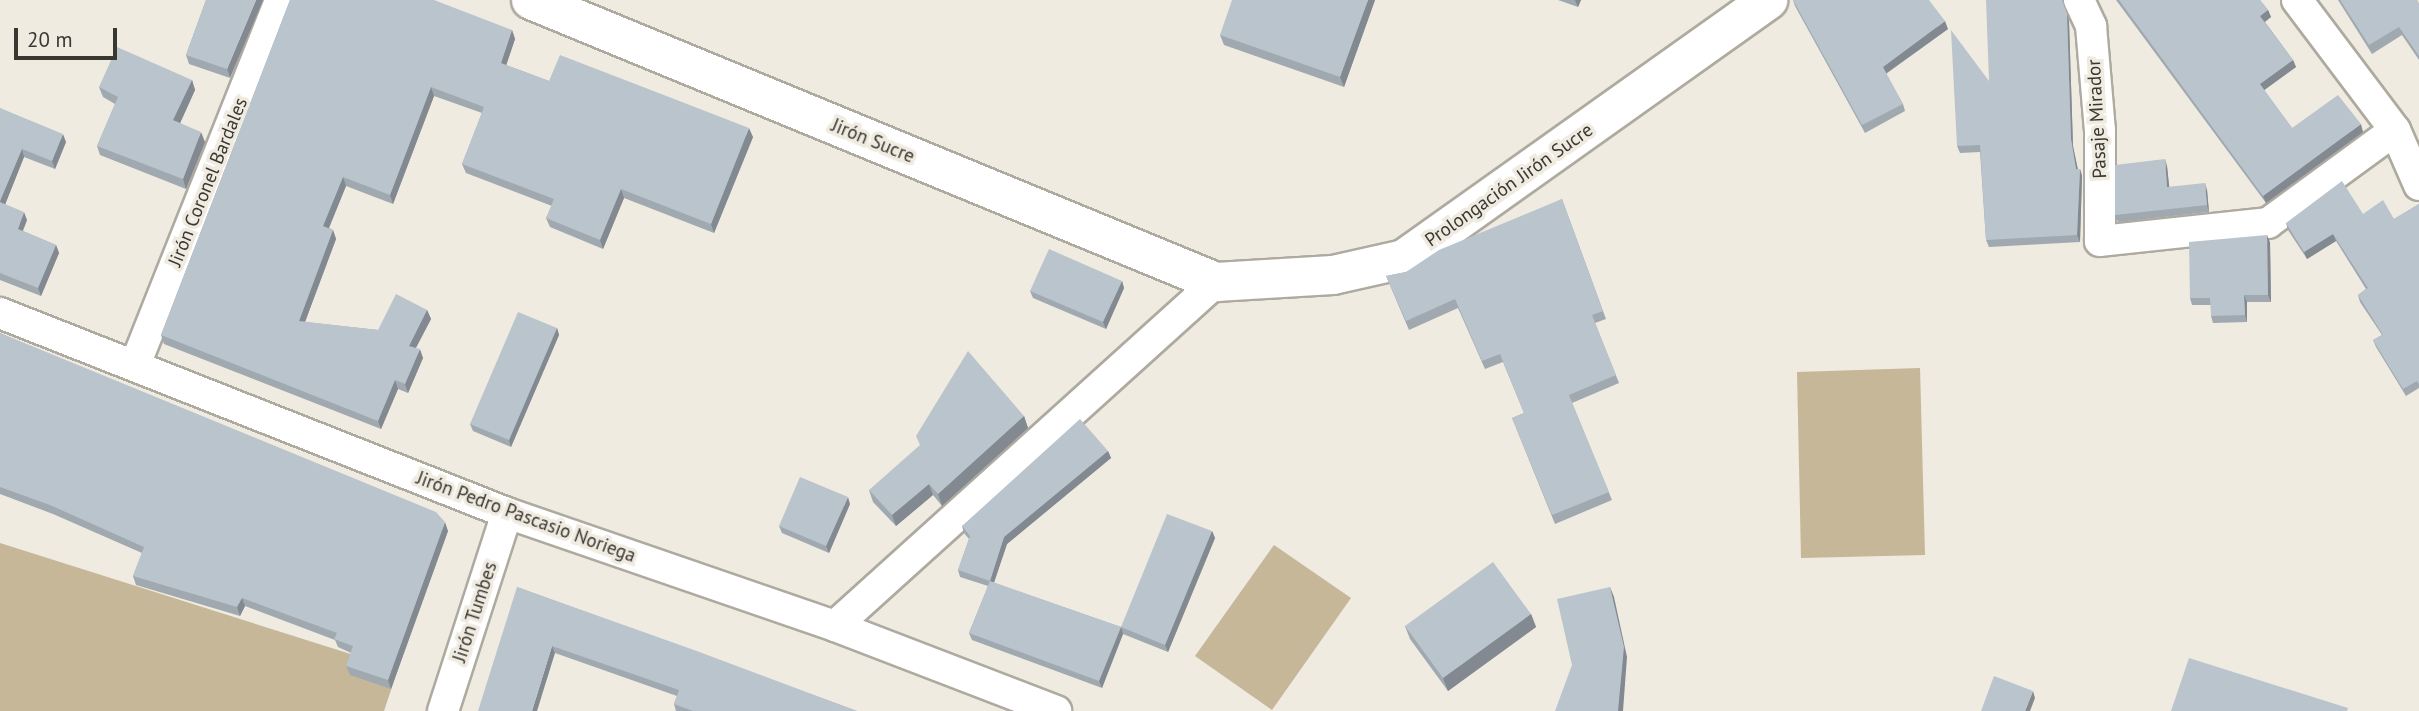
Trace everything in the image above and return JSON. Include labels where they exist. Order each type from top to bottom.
[{"type":"street","name":"Jirón Coronel Bardales","points":[[135,365],[280,0]]},
{"type":"street","name":"Jirón Sucre","points":[[531,0],[1216,282]]},
{"type":"street","name":"Prolongación Jirón Sucre","points":[[1216,282],[1334,275],[1404,259],[1768,0]]},
{"type":"street","name":"Pasaje Mirador","points":[[2079,0],[2091,26],[2100,130],[2100,241],[2268,223],[2395,130]]},
{"type":"street","points":[[2297,0],[2395,130],[2419,185]]},
{"type":"street","points":[[835,626],[1216,282]]},
{"type":"street","name":"Jirón Pedro Pascasio Noriega","points":[[0,313],[507,513],[835,626],[1056,711]]},
{"type":"street","name":"Jirón Tumbes","points":[[443,711],[507,513]]},
{"type":"shaded area","points":[[1920,368],[1925,555],[1801,558],[1797,372]]},
{"type":"shaded area","points":[[0,543],[398,669],[384,711],[0,711]]},
{"type":"shaded area","points":[[1274,545],[1351,598],[1272,710],[1195,656]]},
{"type":"building","points":[[206,0],[256,0],[227,69],[186,55]]},
{"type":"building","points":[[290,0],[434,0],[512,30],[501,63],[549,81],[560,55],[749,128],[711,224],[621,189],[600,240],[546,218],[554,199],[462,164],[484,107],[431,87],[390,195],[343,177],[323,226],[333,230],[299,321],[378,330],[396,294],[427,310],[409,346],[420,349],[405,384],[395,380],[378,421],[161,335]]},
{"type":"building","points":[[1232,0],[1368,0],[1340,77],[1220,35]]},
{"type":"building","points":[[1793,0],[1929,0],[1945,21],[1883,67],[1903,104],[1862,125]]},
{"type":"building","points":[[1986,0],[2062,0],[2067,14],[2071,139],[2076,169],[2080,169],[2077,235],[1986,240],[1980,145],[1957,146],[1951,30],[1989,81]]},
{"type":"building","points":[[2119,0],[2260,0],[2268,10],[2260,16],[2293,60],[2260,84],[2292,128],[2338,95],[2361,124],[2263,196]]},
{"type":"building","points":[[2340,0],[2417,0],[2419,56],[2399,27],[2369,45]]},
{"type":"building","points":[[117,47],[192,80],[173,120],[201,132],[183,179],[97,146],[118,97],[99,87]]},
{"type":"building","points":[[0,108],[63,134],[52,161],[22,149],[0,201]]},
{"type":"building","points":[[2165,159],[2167,187],[2205,183],[2207,205],[2115,215],[2115,165]]},
{"type":"building","points":[[2342,181],[2363,214],[2383,200],[2394,219],[2419,204],[2419,384],[2417,381],[2403,389],[2373,340],[2383,335],[2358,295],[2368,288],[2333,234],[2304,252],[2286,223]]},
{"type":"building","points":[[1562,199],[1603,311],[1592,315],[1616,375],[1569,395],[1609,492],[1552,515],[1512,418],[1524,413],[1500,354],[1482,361],[1455,299],[1406,321],[1386,276],[1406,272],[1439,250]]},
{"type":"building","points":[[0,202],[24,212],[18,229],[56,245],[38,288],[0,273]]},
{"type":"building","points":[[2267,235],[2268,295],[2244,295],[2245,315],[2211,316],[2210,298],[2190,298],[2189,242]]},
{"type":"building","points":[[1049,249],[1122,281],[1103,322],[1030,291]]},
{"type":"building","points":[[518,312],[557,328],[509,440],[470,424]]},
{"type":"building","points":[[0,333],[436,512],[445,522],[388,680],[346,666],[353,646],[334,639],[337,633],[242,598],[237,607],[133,576],[144,547],[50,505],[0,487]]},
{"type":"building","points":[[968,351],[1024,416],[938,494],[929,484],[892,515],[869,490],[920,445],[916,436]]},
{"type":"building","points":[[1080,419],[1108,451],[1004,537],[990,581],[958,570],[970,536],[962,526]]},
{"type":"building","points":[[800,477],[848,497],[826,546],[779,526]]},
{"type":"building","points":[[1167,514],[1212,531],[1165,645],[1121,627]]},
{"type":"building","points":[[1493,562],[1531,614],[1443,678],[1405,626]]},
{"type":"building","points":[[990,581],[1121,627],[1099,681],[969,633]]},
{"type":"building","points":[[517,587],[857,711],[693,711],[674,704],[679,690],[552,646],[532,711],[478,711]]},
{"type":"building","points":[[1610,587],[1624,647],[1618,711],[1555,711],[1572,665],[1557,599]]},
{"type":"building","points":[[2189,658],[2348,708],[2347,711],[2171,711]]},
{"type":"building","points":[[1994,676],[2033,691],[2025,711],[1981,711]]}]
